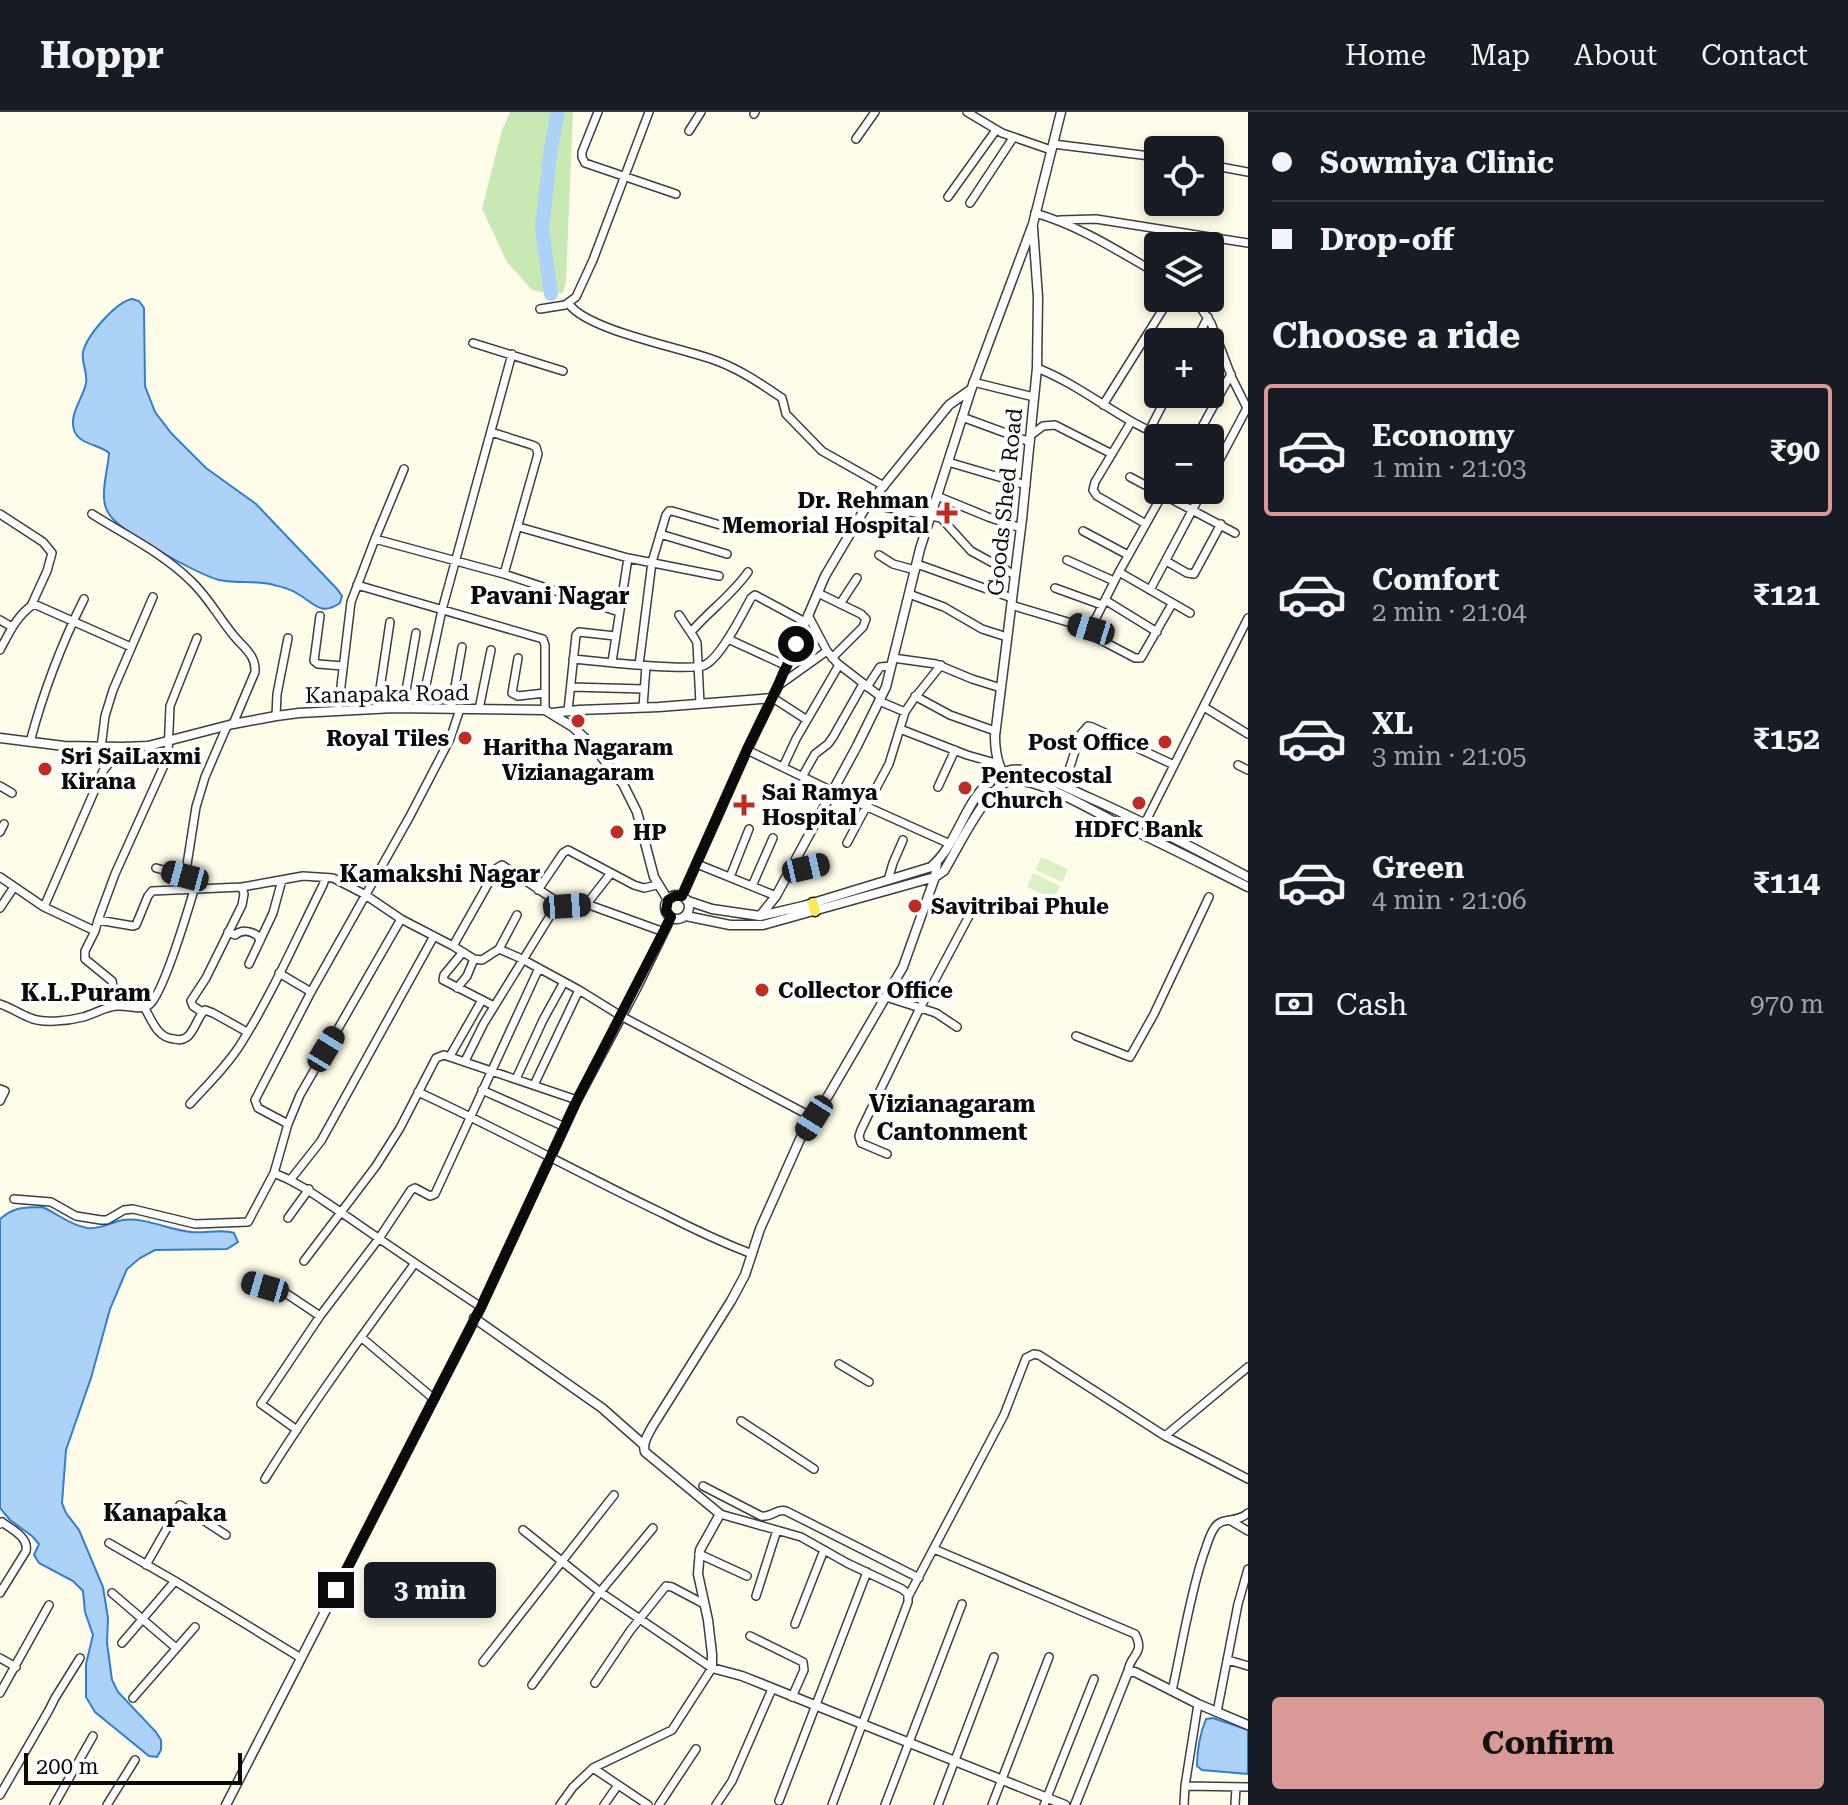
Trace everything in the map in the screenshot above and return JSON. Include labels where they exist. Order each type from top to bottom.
[{"type":"street","points":[[598,112],[582,152],[583,161],[676,194]]},
{"type":"street","points":[[540,309],[569,304],[576,297],[649,112]]},
{"type":"street","points":[[689,131],[701,112]]},
{"type":"street","points":[[856,139],[875,112]]},
{"type":"street","points":[[967,112],[1013,138],[1052,147],[1144,156]]},
{"type":"street","name":"Goods Shed Road","points":[[760,916],[776,896],[886,687],[937,496],[972,386],[1033,224],[1061,112]]},
{"type":"street","points":[[948,197],[996,130]]},
{"type":"street","points":[[970,203],[1013,138]]},
{"type":"street","points":[[1224,168],[1248,172]]},
{"type":"street","points":[[1035,213],[1060,220],[1091,235],[1144,266]]},
{"type":"street","points":[[1060,220],[1096,219],[1248,243]]},
{"type":"street","name":"Goods Shed Road","points":[[1008,781],[995,752],[995,731],[1026,485],[1037,368],[1038,297],[1033,224]]},
{"type":"street","points":[[569,304],[579,315],[611,328],[717,361],[747,375],[782,398],[786,414],[822,451],[884,486]]},
{"type":"street","points":[[1103,405],[1161,312]]},
{"type":"street","points":[[1204,312],[1248,409],[1224,453]]},
{"type":"street","points":[[1202,328],[1208,317]]},
{"type":"street","points":[[473,343],[563,371]]},
{"type":"street","points":[[421,708],[442,610],[512,354]]},
{"type":"street","points":[[1037,368],[1144,428]]},
{"type":"street","points":[[1204,424],[1231,374]]},
{"type":"street","points":[[686,916],[689,909],[685,899],[697,864],[747,750],[773,698],[825,576],[869,504],[949,405],[972,386],[1034,397]]},
{"type":"street","points":[[962,417],[1030,438],[1043,426],[1055,425],[1112,454]]},
{"type":"street","points":[[1131,422],[1095,482],[1094,493],[1146,524]]},
{"type":"street","points":[[491,432],[532,445],[538,450],[504,574]]},
{"type":"street","points":[[948,462],[1026,485]]},
{"type":"street","points":[[338,711],[350,611],[357,585],[404,469]]},
{"type":"street","points":[[1130,477],[1144,483]]},
{"type":"street","points":[[937,496],[1021,528]]},
{"type":"street","points":[[869,504],[944,520],[971,551],[1015,575]]},
{"type":"street","points":[[1157,504],[1103,602],[1091,629],[1092,635],[1138,659],[1145,656],[1172,604]]},
{"type":"street","points":[[1183,504],[1235,533]]},
{"type":"street","points":[[1150,590],[1196,504]]},
{"type":"street","points":[[643,707],[642,665],[652,562],[666,515],[669,511],[727,527]]},
{"type":"street","points":[[0,514],[43,542],[52,553],[31,606],[12,627],[0,650]]},
{"type":"street","points":[[92,514],[165,559],[189,578],[256,664],[205,777],[196,807],[183,890]]},
{"type":"street","points":[[1166,561],[1194,574],[1221,524]]},
{"type":"street","points":[[519,527],[628,558],[719,576]]},
{"type":"street","points":[[1083,531],[1128,555]]},
{"type":"street","points":[[660,534],[727,554]]},
{"type":"street","points":[[375,539],[504,574],[619,612]]},
{"type":"street","points":[[879,555],[893,564],[916,567],[1091,629]]},
{"type":"street","points":[[612,662],[628,558]]},
{"type":"street","points":[[1067,560],[1114,581]]},
{"type":"street","points":[[691,632],[748,572]]},
{"type":"street","points":[[1119,572],[1190,613]]},
{"type":"street","points":[[840,604],[857,578]]},
{"type":"street","points":[[357,585],[543,639],[545,693],[541,711],[573,727],[593,746],[623,784],[637,812],[657,885],[668,900],[666,911],[678,919],[686,916],[730,925],[763,925],[931,867],[941,858],[981,790],[1000,768]]},
{"type":"street","points":[[1055,588],[1103,602],[1157,632]]},
{"type":"street","points":[[778,686],[855,636],[866,621],[861,614],[818,593]]},
{"type":"street","points":[[909,594],[944,607],[982,629],[1007,637]]},
{"type":"street","points":[[573,659],[699,667],[707,664],[728,639],[755,595],[807,619],[839,665],[880,699],[905,712]]},
{"type":"street","points":[[101,748],[108,705],[153,597]]},
{"type":"street","points":[[30,742],[44,694],[84,599]]},
{"type":"street","points":[[31,606],[38,605],[131,647]]},
{"type":"street","points":[[679,615],[697,643],[700,704]]},
{"type":"street","points":[[320,616],[314,661],[343,666]]},
{"type":"street","points":[[1145,823],[1248,618]]},
{"type":"street","points":[[0,620],[12,627]]},
{"type":"street","points":[[377,709],[390,622]]},
{"type":"street","points":[[403,708],[416,633]]},
{"type":"street","points":[[568,711],[577,633],[615,636]]},
{"type":"street","points":[[117,1005],[112,981],[85,959],[85,951],[115,874],[166,761],[170,706],[197,638]]},
{"type":"street","points":[[276,716],[288,638]]},
{"type":"street","points":[[728,639],[787,666]]},
{"type":"street","points":[[288,1124],[258,1108],[255,1100],[450,739],[457,722],[455,709],[462,647]]},
{"type":"street","points":[[479,709],[491,650]]},
{"type":"street","points":[[518,658],[512,693],[518,696],[545,693]]},
{"type":"street","points":[[802,777],[815,754],[828,744],[880,667],[892,662],[922,661],[1001,688]]},
{"type":"street","points":[[783,767],[839,665]]},
{"type":"street","points":[[847,843],[889,764],[905,712],[941,665]]},
{"type":"street","points":[[571,687],[644,689]]},
{"type":"street","points":[[915,696],[950,715],[995,731]]},
{"type":"street","points":[[773,698],[807,720]]},
{"type":"street","name":"Kanapaka Road","points":[[0,738],[64,746],[148,746],[276,716],[338,711],[403,708],[568,711],[773,698]]},
{"type":"street","points":[[1204,707],[1248,734]]},
{"type":"street","points":[[1064,786],[1080,735],[1090,726],[1174,765]]},
{"type":"street","points":[[900,729],[1000,768],[1022,770],[1064,786],[1145,823],[1248,877]]},
{"type":"street","points":[[44,907],[103,771],[122,747]]},
{"type":"street","points":[[747,750],[950,844]]},
{"type":"street","points":[[938,787],[955,750]]},
{"type":"street","points":[[1238,765],[1248,770]]},
{"type":"street","points":[[668,900],[675,896],[712,909],[760,916],[814,907],[935,877],[944,871],[985,802],[1008,781],[1022,781],[1060,794],[1248,887]]},
{"type":"street","points":[[0,786],[12,793]]},
{"type":"street","points":[[0,832],[4,824]]},
{"type":"street","points":[[730,877],[749,829]]},
{"type":"street","points":[[752,886],[773,838]]},
{"type":"street","points":[[888,880],[903,840]]},
{"type":"street","points":[[538,890],[565,851],[638,887],[657,885]]},
{"type":"street","points":[[908,1597],[905,1591],[801,1537],[720,1514],[645,1452],[644,1445],[745,1275],[774,1197],[801,1137],[903,967],[935,877],[937,862]]},
{"type":"street","points":[[697,864],[776,896]]},
{"type":"street","points":[[789,872],[823,864]]},
{"type":"street","points":[[453,946],[499,866],[505,866],[558,903],[586,905],[664,932]]},
{"type":"street","points":[[156,868],[185,876]]},
{"type":"street","points":[[586,905],[611,873]]},
{"type":"street","points":[[98,920],[136,925],[150,892],[242,887],[303,876],[337,880],[401,919],[474,959],[482,960],[499,949],[517,915]]},
{"type":"street","points":[[0,877],[44,907],[95,931]]},
{"type":"street","points":[[190,1104],[241,1043],[325,879]]},
{"type":"street","points":[[249,964],[273,913],[282,880]]},
{"type":"street","points":[[0,908],[14,887]]},
{"type":"street","points":[[202,1012],[191,1001],[206,978],[242,905],[242,887]]},
{"type":"street","points":[[1,1007],[45,1020],[78,1018],[117,1005],[150,1005],[179,939],[194,890]]},
{"type":"street","points":[[1076,1036],[1130,1057],[1154,1014],[1209,897]]},
{"type":"street","points":[[465,1061],[494,1006],[558,903]]},
{"type":"street","points":[[711,922],[712,909]]},
{"type":"street","points":[[887,1154],[864,1145],[859,1136],[920,1007],[969,916]]},
{"type":"street","points":[[226,1805],[481,1307],[577,1100],[671,917]]},
{"type":"street","points":[[14,1199],[51,1202],[76,1216],[101,1220],[133,1209],[195,1224],[247,1222],[274,1173],[288,1124],[315,1067],[401,919]]},
{"type":"street","points":[[228,932],[235,935],[247,931],[258,936],[260,941]]},
{"type":"street","points":[[291,1179],[321,1141],[434,936]]},
{"type":"street","points":[[499,949],[814,1118]]},
{"type":"street","points":[[463,952],[443,978],[445,982],[494,1006]]},
{"type":"street","points":[[457,988],[474,959]]},
{"type":"street","points":[[297,1430],[261,1404],[412,1189],[430,1196],[435,1194],[539,968]]},
{"type":"street","points":[[279,973],[311,992]]},
{"type":"street","points":[[516,1079],[564,982]]},
{"type":"street","points":[[534,1085],[579,990]]},
{"type":"street","points":[[886,997],[945,1017],[957,1027]]},
{"type":"street","points":[[450,1056],[482,1000]]},
{"type":"street","points":[[144,1007],[162,1036],[171,1039],[183,1040],[187,1037],[202,1012],[207,1010],[247,1032]]},
{"type":"street","points":[[304,1261],[376,1166],[400,1128],[436,1058],[450,1056],[577,1100]]},
{"type":"street","points":[[0,1089],[5,1091],[0,1101]]},
{"type":"street","points":[[482,1090],[565,1127]]},
{"type":"street","points":[[418,1092],[703,1234],[752,1254]]},
{"type":"street","points":[[274,1173],[309,1189],[481,1307]]},
{"type":"street","points":[[288,1218],[309,1189]]},
{"type":"street","points":[[265,1479],[415,1263]]},
{"type":"street","points":[[250,1283],[287,1294],[320,1316]]},
{"type":"street","points":[[474,1318],[602,1408],[644,1445]]},
{"type":"street","points":[[361,1337],[434,1399]]},
{"type":"street","points":[[832,1805],[908,1597],[1004,1415],[1026,1358],[1039,1355],[1165,1436],[1248,1479]]},
{"type":"street","points":[[839,1364],[869,1382]]},
{"type":"street","points":[[1165,1436],[1248,1367]]},
{"type":"street","points":[[741,1421],[814,1469]]},
{"type":"street","points":[[703,1486],[761,1516],[786,1511],[919,1578]]},
{"type":"street","points":[[483,1662],[614,1495]]},
{"type":"street","points":[[146,1565],[180,1505],[226,1535]]},
{"type":"street","points":[[1172,1691],[1197,1574],[1207,1545],[1217,1524],[1224,1520],[1242,1519],[1248,1513]]},
{"type":"street","points":[[560,1805],[593,1768],[672,1730],[712,1668],[698,1574],[699,1554],[720,1514]]},
{"type":"street","points":[[1231,1521],[1248,1531]]},
{"type":"street","points":[[0,1524],[2,1522],[28,1545],[0,1593]]},
{"type":"street","points":[[532,1685],[600,1592],[653,1528]]},
{"type":"street","points":[[523,1530],[600,1592],[712,1668],[742,1676],[954,1761],[1045,1802],[1065,1805]]},
{"type":"street","points":[[756,1596],[777,1530]]},
{"type":"street","points":[[109,1543],[301,1658]]},
{"type":"street","points":[[934,1549],[1135,1634],[1140,1644],[1137,1655],[1130,1663],[1075,1805]]},
{"type":"street","points":[[795,1624],[824,1550]]},
{"type":"street","points":[[699,1554],[747,1576]]},
{"type":"street","points":[[1217,1712],[1248,1569]]},
{"type":"street","points":[[779,1801],[867,1572]]},
{"type":"street","points":[[122,1643],[175,1581]]},
{"type":"street","points":[[595,1683],[666,1586],[704,1604]]},
{"type":"street","points":[[112,1593],[176,1648]]},
{"type":"street","points":[[885,1805],[962,1604]]},
{"type":"street","points":[[1238,1604],[1248,1607]]},
{"type":"street","points":[[0,1693],[49,1605]]},
{"type":"street","points":[[133,1698],[195,1627]]},
{"type":"street","points":[[750,1636],[803,1662],[804,1670],[792,1697]]},
{"type":"street","points":[[938,1805],[994,1657]]},
{"type":"street","points":[[992,1805],[1049,1657]]},
{"type":"street","points":[[0,1658],[16,1667]]},
{"type":"street","points":[[0,1795],[80,1658]]},
{"type":"street","points":[[1228,1660],[1248,1666]]},
{"type":"street","points":[[1128,1672],[1135,1672],[1248,1725]]},
{"type":"street","points":[[1045,1802],[1094,1679]]},
{"type":"street","points":[[716,1805],[732,1781],[772,1689]]},
{"type":"street","points":[[1184,1805],[1198,1704]]},
{"type":"street","points":[[54,1805],[93,1736]]},
{"type":"street","points":[[659,1805],[696,1749]]},
{"type":"street","points":[[107,1805],[135,1760]]},
{"type":"street","points":[[593,1768],[648,1805]]},
{"type":"street","points":[[604,1805],[618,1785]]},
{"type":"street","points":[[1185,1786],[1248,1787]]},
{"type":"street","points":[[1235,1805],[1236,1787]]},
{"type":"green space","points":[[510,112],[573,112],[563,293],[532,290],[507,262],[482,209],[502,130]]},
{"type":"green space","points":[[1041,857],[1068,869],[1062,882],[1035,870]]},
{"type":"green space","points":[[1033,873],[1060,886],[1054,899],[1027,887]]},
{"type":"water","points":[[132,299],[139,301],[144,308],[145,386],[155,412],[206,468],[256,504],[337,589],[342,596],[340,603],[323,609],[283,587],[219,580],[143,541],[109,514],[104,493],[109,453],[80,439],[74,430],[73,418],[86,383],[83,352],[86,345],[111,313]]},
{"type":"water","points":[[42,1207],[87,1228],[123,1220],[140,1220],[191,1232],[234,1233],[238,1242],[227,1249],[155,1250],[127,1269],[110,1309],[91,1378],[66,1450],[62,1503],[79,1530],[103,1587],[112,1680],[118,1692],[161,1740],[157,1757],[149,1756],[95,1712],[86,1697],[86,1664],[93,1635],[85,1612],[83,1591],[73,1581],[39,1563],[34,1555],[39,1544],[0,1508],[0,1219],[15,1210]]},
{"type":"water","points":[[1213,1718],[1248,1730],[1248,1774],[1202,1770],[1197,1766],[1199,1742],[1206,1719]]},
{"type":"waterway","points":[[551,294],[542,229],[558,112]]},
{"type":"place","name":"Dr. Rehman Memorial Hospital","points":[[947,513]]},
{"type":"place","name":"Haritha Nagaram Vizianagaram","points":[[578,721]]},
{"type":"place","name":"Royal Tiles","points":[[465,738]]},
{"type":"place","name":"Post Office","points":[[1165,742]]},
{"type":"place","name":"Sri SaiLaxmi Kirana","points":[[45,769]]},
{"type":"place","name":"Pentecostal Church","points":[[965,788]]},
{"type":"place","name":"HDFC Bank","points":[[1139,803]]},
{"type":"place","name":"Sai Ramya Hospital","points":[[744,805]]},
{"type":"place","name":"HP","points":[[617,832]]},
{"type":"place","name":"Savitribai Phule","points":[[915,906]]},
{"type":"place","name":"Collector Office","points":[[762,990]]},
{"type":"district","name":"Pavani Nagar","points":[[550,596]]},
{"type":"district","name":"Kamakshi Nagar","points":[[440,874]]},
{"type":"district","name":"K.L.Puram","points":[[86,993]]},
{"type":"district","name":"Vizianagaram Cantonment","points":[[952,1118]]},
{"type":"district","name":"Kanapaka","points":[[165,1513]]},
{"type":"route","points":[[336,1590],[481,1307],[577,1100],[671,917],[666,911],[666,903],[675,896],[682,896],[796,644]]}]
